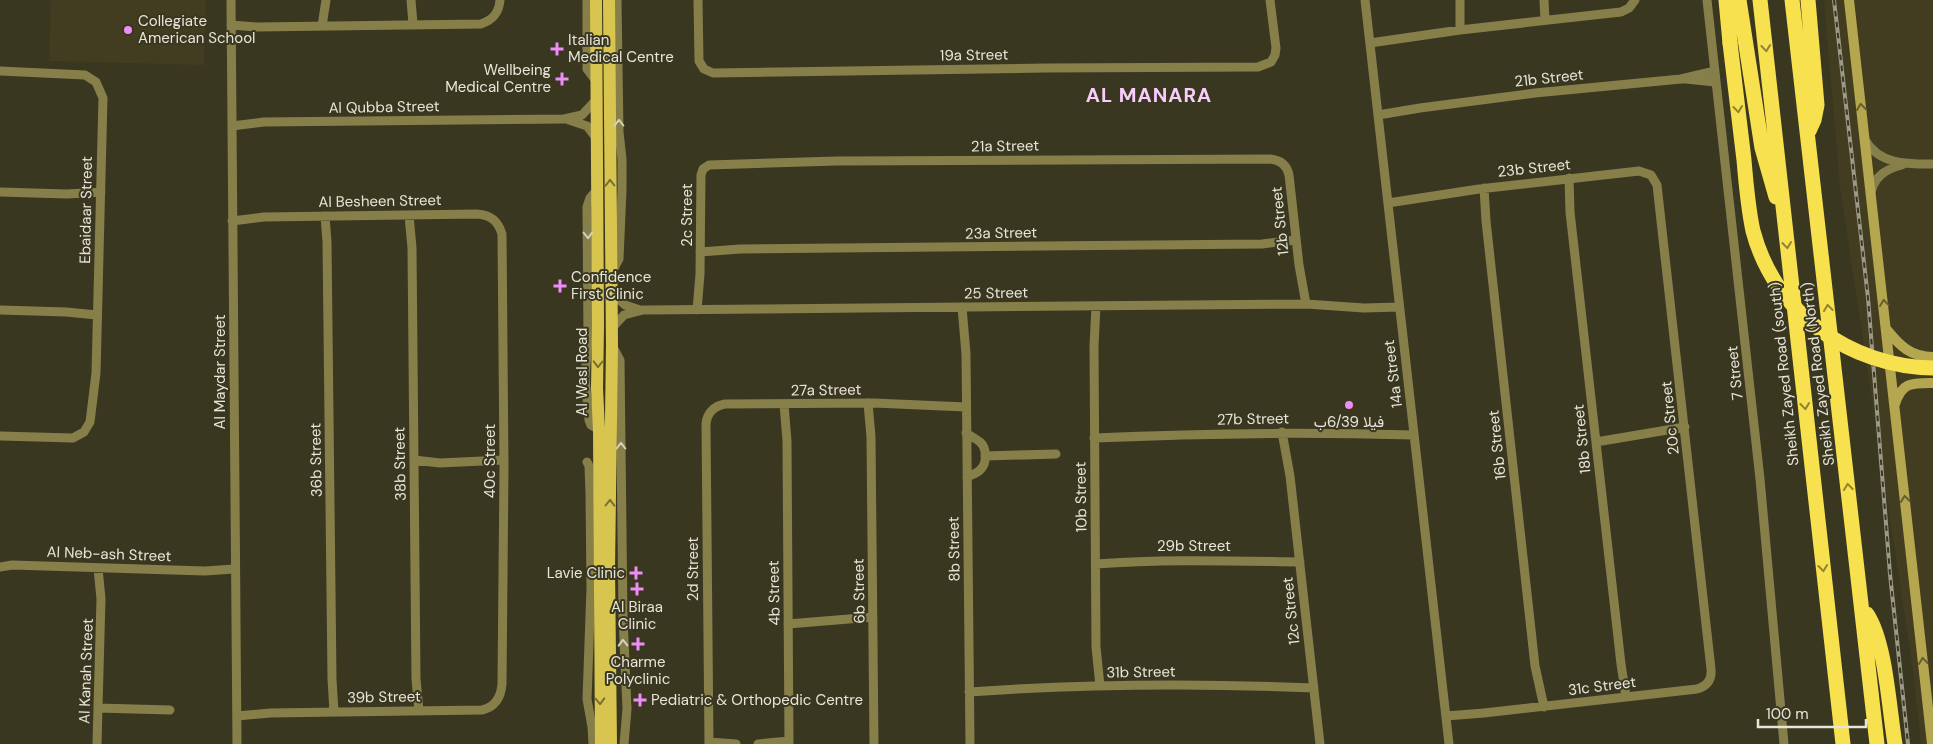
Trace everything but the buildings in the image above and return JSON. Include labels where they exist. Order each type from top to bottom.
[{"type":"highway","points":[[1726,0],[1751,219],[1760,252],[1776,282],[1806,319],[1822,332],[1845,346],[1883,361],[1910,367],[1931,361]]},
{"type":"highway","points":[[1739,0],[1762,148],[1773,190],[1784,217]]},
{"type":"highway","name":"Sheikh Zayed Road (south)","points":[[1760,0],[1842,742]]},
{"type":"highway","name":"Sheikh Zayed Road (North)","points":[[1792,0],[1877,744]]},
{"type":"highway","points":[[1808,0],[1816,105],[1814,120],[1808,135]]},
{"type":"highway","points":[[1862,608],[1869,618],[1878,639],[1895,744]]},
{"type":"main road","name":"Al Wasl Road","points":[[596,0],[597,388],[599,430],[601,744]]},
{"type":"main road","name":"Al Wasl Road","points":[[609,0],[612,345],[609,569],[611,744]]},
{"type":"street","name":"Al Maydar Street","points":[[231,0],[234,572],[237,744]]},
{"type":"street","points":[[325,26],[326,0]]},
{"type":"street","points":[[410,0],[411,24]]},
{"type":"street","points":[[587,0],[587,67],[589,74],[597,82]]},
{"type":"street","points":[[611,274],[619,260],[622,190],[617,0]]},
{"type":"street","name":"19a Street","points":[[698,0],[698,57],[704,69],[713,73],[1046,68],[1258,68],[1271,62],[1276,52],[1270,0]]},
{"type":"street","name":"14a Street","points":[[1365,0],[1450,744]]},
{"type":"street","points":[[1460,0],[1463,30]]},
{"type":"street","points":[[1544,0],[1548,20]]},
{"type":"street","points":[[1548,0],[1548,20]]},
{"type":"street","points":[[1370,40],[1621,12],[1629,8],[1635,0]]},
{"type":"street","name":"7 Street","points":[[1707,0],[1760,479],[1784,744]]},
{"type":"street","points":[[1849,0],[1926,689],[1931,713],[1932,744]]},
{"type":"street","points":[[231,28],[481,24],[494,17],[500,2]]},
{"type":"street","name":"Ebaidaar Street","points":[[0,71],[80,73],[96,82],[102,98],[96,373],[88,428],[81,435],[69,438],[0,436]]},
{"type":"street","name":"21b Street","points":[[1377,112],[1535,93],[1681,79],[1715,71]]},
{"type":"street","name":"21b Street","points":[[1681,79],[1715,82]]},
{"type":"street","name":"Al Qubba Street","points":[[232,122],[564,119],[582,115],[596,100]]},
{"type":"street","name":"Al Qubba Street","points":[[564,119],[583,124],[590,129],[597,139]]},
{"type":"street","points":[[1864,140],[1880,157],[1894,162],[1933,164]]},
{"type":"street","name":"21a Street","points":[[713,164],[1270,159],[1281,162],[1289,175]]},
{"type":"street","name":"2c Street","points":[[701,310],[701,175],[706,166],[713,164]]},
{"type":"street","points":[[1871,196],[1873,186],[1881,174],[1894,167],[1910,164]]},
{"type":"street","name":"23b Street","points":[[1387,199],[1430,196],[1482,188],[1642,171]]},
{"type":"street","name":"20c Street","points":[[1642,171],[1651,175],[1657,185],[1711,670]]},
{"type":"street","name":"12b Street","points":[[1289,175],[1303,304]]},
{"type":"street","name":"18b Street","points":[[1566,179],[1621,664],[1623,698]]},
{"type":"street","name":"16b Street","points":[[1482,188],[1540,707]]},
{"type":"street","points":[[0,192],[101,195]]},
{"type":"street","name":"38b Street","points":[[412,214],[416,711]]},
{"type":"street","name":"Al Besheen Street","points":[[232,217],[477,214],[490,216],[495,219]]},
{"type":"street","name":"36b Street","points":[[328,216],[331,712]]},
{"type":"street","name":"40c Street","points":[[495,219],[502,234],[504,463],[502,684],[496,703]]},
{"type":"street","name":"23a Street","points":[[700,249],[1297,243]]},
{"type":"street","name":"25 Street","points":[[611,292],[625,305],[643,310]]},
{"type":"street","name":"25 Street","points":[[611,328],[624,315],[643,310],[1303,304],[1349,306],[1399,304]]},
{"type":"street","name":"10b Street","points":[[1092,306],[1097,686]]},
{"type":"street","name":"8b Street","points":[[965,307],[970,744]]},
{"type":"street","points":[[0,310],[97,312]]},
{"type":"street","points":[[1887,329],[1904,349],[1931,361]]},
{"type":"street","points":[[612,345],[620,360],[623,617],[627,704],[624,744]]},
{"type":"street","points":[[1920,383],[1913,376],[1914,367],[1919,361],[1931,361]]},
{"type":"street","points":[[1894,405],[1898,394],[1911,384],[1933,383]]},
{"type":"street","name":"6b Street","points":[[871,403],[874,744]]},
{"type":"street","name":"27a Street","points":[[725,404],[966,404]]},
{"type":"street","name":"2d Street","points":[[709,743],[706,424],[712,409],[725,404]]},
{"type":"street","name":"4b Street","points":[[787,404],[789,743]]},
{"type":"street","points":[[1596,439],[1685,430]]},
{"type":"street","name":"12c Street","points":[[1285,432],[1320,744]]},
{"type":"street","name":"27b Street","points":[[1094,435],[1413,432]]},
{"type":"street","points":[[966,433],[981,443],[985,456],[984,465],[981,469],[967,478]]},
{"type":"street","points":[[985,456],[1056,454]]},
{"type":"street","points":[[587,462],[590,466],[591,588],[587,699],[593,744]]},
{"type":"street","points":[[414,464],[504,463]]},
{"type":"street","points":[[590,493],[599,482]]},
{"type":"street","name":"29b Street","points":[[1096,561],[1299,558]]},
{"type":"street","name":"Al Neb-ash Street","points":[[0,565],[234,572]]},
{"type":"street","name":"Al Kanah Street","points":[[98,744],[101,568]]},
{"type":"street","points":[[788,621],[873,620]]},
{"type":"street","name":"31c Street","points":[[1447,719],[1697,689],[1708,682],[1711,670]]},
{"type":"street","name":"31b Street","points":[[969,689],[1097,686],[1313,685]]},
{"type":"street","points":[[1926,689],[1933,698]]},
{"type":"street","name":"39b Street","points":[[237,712],[482,710],[496,703]]},
{"type":"street","points":[[98,708],[170,710]]},
{"type":"street","points":[[709,743],[736,744]]},
{"type":"street","points":[[758,744],[789,743]]},
{"type":"shaded area","name":"Collegiate American School","points":[[51,0],[206,0],[204,65],[49,61]]},
{"type":"shaded area","points":[[1824,0],[1933,0],[1933,744],[1921,744],[1913,670],[1840,187]]},
{"type":"railway","points":[[1834,0],[1868,298],[1890,574],[1908,744]]},
{"type":"place","name":"Collegiate American School","points":[[128,30]]},
{"type":"place","name":"Italian Medical Centre","points":[[557,49]]},
{"type":"place","name":"Wellbeing Medical Centre","points":[[562,79]]},
{"type":"place","name":"Confidence First Clinic","points":[[560,286]]},
{"type":"place","name":"فيلا 6/39ب","points":[[1349,405]]},
{"type":"place","name":"Lavie Clinic","points":[[636,573]]},
{"type":"place","name":"Al Biraa Clinic","points":[[637,589]]},
{"type":"place","name":"Charme Polyclinic","points":[[638,644]]},
{"type":"place","name":"Pediatric & Orthopedic Centre","points":[[640,700]]},
{"type":"district","name":"AL MANARA","points":[[1149,95]]}]
